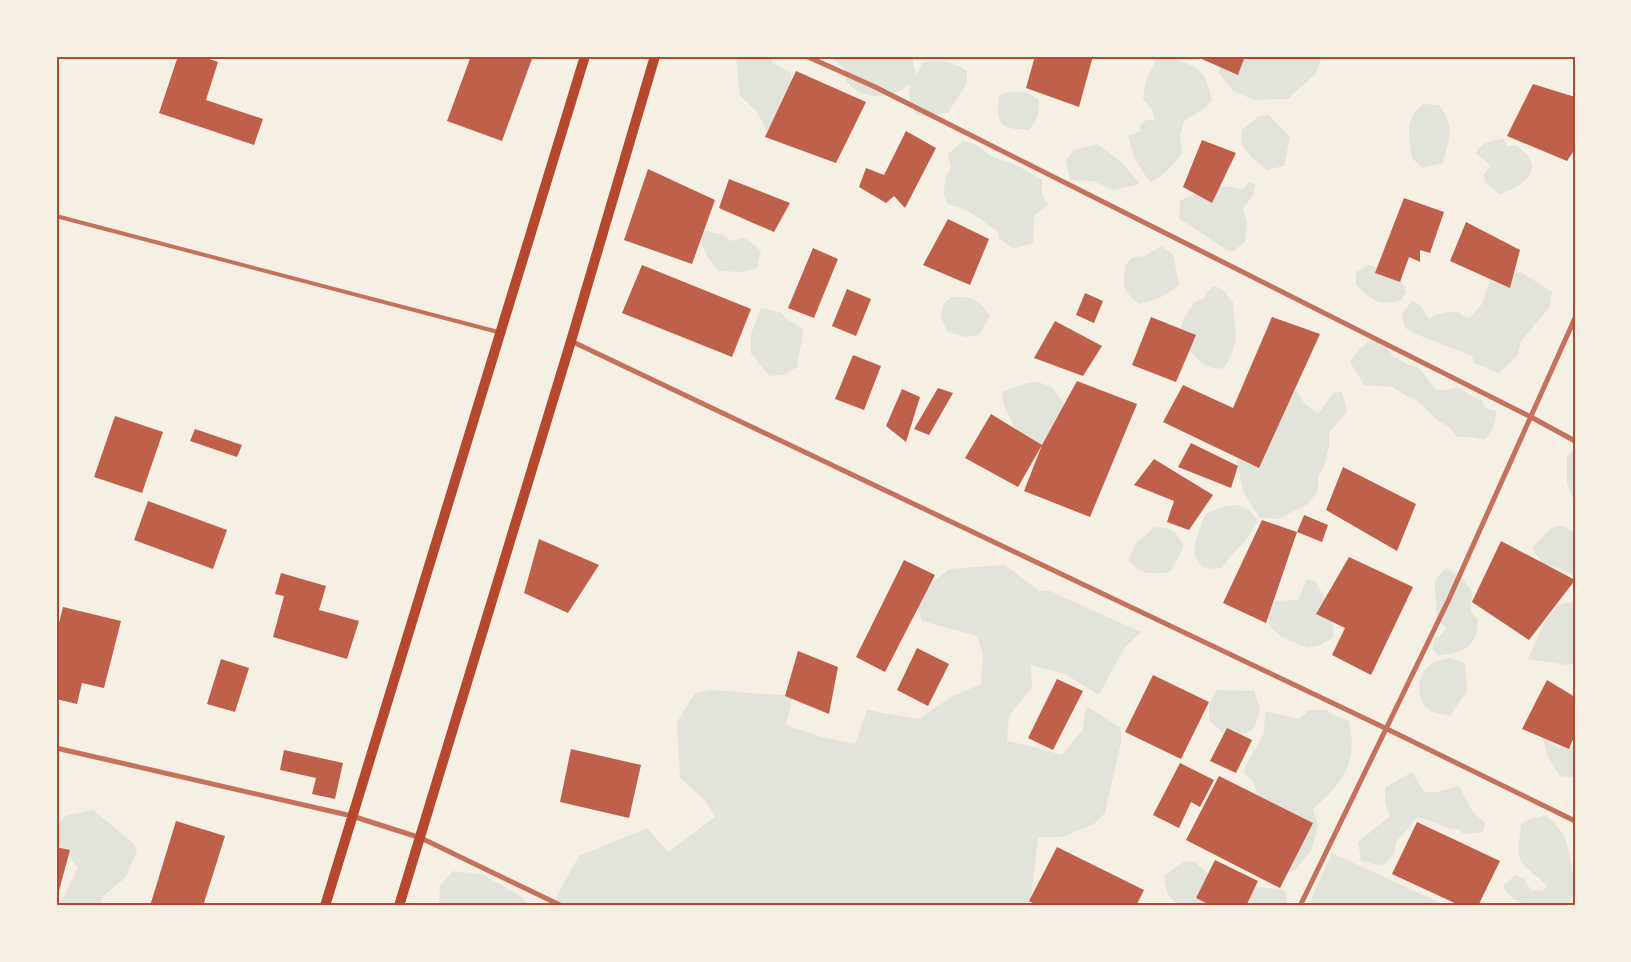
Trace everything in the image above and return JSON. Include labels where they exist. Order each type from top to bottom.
[{"type":"main road","points":[[325,906],[585,56]]},
{"type":"main road","points":[[399,906],[655,56]]},
{"type":"street","points":[[806,56],[873,86],[1575,440]]},
{"type":"street","points":[[1300,906],[1449,599],[1575,318]]},
{"type":"street","points":[[571,340],[1575,820]]},
{"type":"street","points":[[56,748],[352,816],[421,838],[562,906]]},
{"type":"lane","points":[[56,216],[500,332]]},
{"type":"shaded area","points":[[736,56],[773,56],[772,63],[791,73],[793,95],[770,136],[757,112],[740,96]]},
{"type":"shaded area","points":[[836,56],[914,56],[913,65],[917,75],[922,63],[933,60],[945,61],[967,71],[967,83],[948,113],[927,116],[917,115],[910,100],[910,84],[899,91],[879,96],[872,96],[857,91],[846,82],[846,71],[834,59]]},
{"type":"shaded area","points":[[1221,56],[1322,56],[1316,73],[1288,99],[1254,100],[1233,91],[1219,73]]},
{"type":"shaded area","points":[[1169,57],[1199,70],[1206,81],[1212,100],[1206,107],[1184,121],[1180,136],[1182,154],[1165,173],[1151,182],[1136,160],[1128,136],[1141,131],[1140,126],[1146,120],[1155,120],[1151,108],[1143,99],[1145,83],[1156,60]]},
{"type":"shaded area","points":[[1008,92],[1026,92],[1038,99],[1038,115],[1029,130],[1012,128],[1002,123],[998,113],[999,95]]},
{"type":"shaded area","points":[[1423,104],[1439,105],[1448,120],[1450,133],[1443,163],[1422,168],[1412,158],[1409,126],[1414,113]]},
{"type":"shaded area","points":[[1269,115],[1290,137],[1284,166],[1267,170],[1252,158],[1241,144],[1242,130],[1259,116]]},
{"type":"shaded area","points":[[1504,139],[1507,146],[1516,145],[1528,156],[1532,170],[1525,181],[1513,189],[1500,194],[1485,182],[1484,175],[1490,165],[1476,153],[1484,144]]},
{"type":"shaded area","points":[[963,141],[975,144],[991,156],[1018,166],[1042,180],[1042,196],[1049,204],[1034,216],[1033,243],[1013,249],[999,238],[999,233],[981,220],[969,212],[948,204],[944,195],[945,178],[951,168],[948,154]]},
{"type":"shaded area","points":[[1097,144],[1120,162],[1140,184],[1113,190],[1093,181],[1070,180],[1066,160],[1074,150]]},
{"type":"shaded area","points":[[1250,182],[1256,185],[1253,195],[1243,209],[1247,222],[1245,242],[1232,252],[1179,219],[1180,201],[1187,197],[1210,188],[1235,187],[1242,190]]},
{"type":"shaded area","points":[[704,231],[722,234],[731,241],[745,238],[761,251],[757,268],[742,272],[718,271],[707,256],[700,240]]},
{"type":"shaded area","points":[[1161,246],[1173,254],[1179,285],[1160,298],[1139,304],[1126,291],[1124,277],[1126,264],[1133,257],[1145,256]]},
{"type":"shaded area","points":[[1369,265],[1387,271],[1401,281],[1406,292],[1401,300],[1387,303],[1376,301],[1356,285],[1356,272]]},
{"type":"shaded area","points":[[1493,270],[1502,275],[1521,272],[1552,292],[1550,307],[1521,341],[1518,355],[1499,373],[1474,363],[1472,356],[1405,328],[1402,314],[1412,301],[1420,305],[1429,319],[1451,312],[1459,312],[1463,316],[1470,318],[1482,304]]},
{"type":"shaded area","points":[[1214,286],[1222,289],[1233,302],[1236,339],[1231,356],[1224,368],[1210,367],[1204,364],[1180,339],[1183,319],[1195,302],[1203,299]]},
{"type":"shaded area","points":[[952,297],[965,297],[974,300],[990,316],[979,335],[965,337],[947,331],[941,317],[944,303]]},
{"type":"shaded area","points":[[761,308],[780,312],[803,329],[797,367],[783,375],[770,376],[751,354],[751,334]]},
{"type":"shaded area","points":[[1371,340],[1385,345],[1393,357],[1418,368],[1437,390],[1457,387],[1482,400],[1485,408],[1496,411],[1494,427],[1485,440],[1472,437],[1457,437],[1450,428],[1437,420],[1419,402],[1393,387],[1364,385],[1350,362],[1360,348]]},
{"type":"shaded area","points":[[1038,382],[1052,387],[1067,408],[1053,446],[1035,446],[1023,443],[1004,406],[1002,392],[1027,383]]},
{"type":"shaded area","points":[[1296,390],[1304,403],[1318,414],[1333,393],[1342,392],[1347,411],[1329,433],[1329,445],[1325,464],[1318,477],[1318,491],[1308,504],[1278,519],[1259,517],[1243,491],[1237,462],[1238,449]]},
{"type":"shaded area","points":[[1574,450],[1575,498],[1573,498],[1567,483],[1567,456]]},
{"type":"shaded area","points":[[1238,505],[1250,511],[1257,520],[1251,534],[1222,568],[1202,567],[1194,555],[1196,539],[1205,514],[1226,506]]},
{"type":"shaded area","points":[[1563,526],[1575,533],[1574,575],[1558,568],[1543,565],[1532,548],[1550,529]]},
{"type":"shaded area","points":[[1154,527],[1172,531],[1178,536],[1184,546],[1172,569],[1167,573],[1147,573],[1136,568],[1128,560],[1138,540],[1142,539]]},
{"type":"shaded area","points":[[1005,565],[1039,591],[1050,591],[1141,632],[1124,648],[1099,695],[1065,674],[1031,665],[1032,687],[1009,716],[1007,741],[1062,755],[1083,729],[1086,706],[1121,728],[1121,742],[1105,813],[1094,824],[1063,837],[1038,837],[1030,906],[551,906],[579,856],[647,828],[668,852],[715,817],[705,800],[680,778],[677,722],[695,693],[711,690],[793,696],[786,725],[822,737],[855,744],[867,710],[919,719],[951,697],[981,684],[983,655],[977,636],[922,621],[914,598],[949,569]]},
{"type":"shaded area","points":[[1446,568],[1453,573],[1460,574],[1472,592],[1471,612],[1478,619],[1475,636],[1468,647],[1456,653],[1438,656],[1433,649],[1435,639],[1447,628],[1436,619],[1435,585],[1437,579]]},
{"type":"shaded area","points":[[1307,579],[1315,581],[1323,594],[1333,622],[1333,637],[1320,645],[1308,648],[1281,637],[1271,627],[1262,604],[1274,601],[1298,600]]},
{"type":"shaded area","points":[[1575,601],[1575,664],[1566,665],[1528,659],[1541,629],[1550,615],[1562,604]]},
{"type":"shaded area","points":[[1450,658],[1465,663],[1467,691],[1450,716],[1433,712],[1426,707],[1419,690],[1421,677],[1428,667],[1435,662]]},
{"type":"shaded area","points":[[1217,690],[1254,691],[1260,709],[1255,727],[1240,737],[1224,734],[1209,720],[1209,704]]},
{"type":"shaded area","points":[[1309,710],[1326,710],[1349,721],[1352,749],[1346,771],[1333,790],[1313,809],[1318,825],[1311,851],[1294,871],[1283,873],[1267,809],[1258,795],[1253,781],[1244,773],[1245,767],[1264,733],[1265,711],[1299,719]]},
{"type":"shaded area","points":[[1542,737],[1560,748],[1575,745],[1575,778],[1560,776],[1548,757]]},
{"type":"shaded area","points":[[1412,772],[1424,792],[1436,792],[1459,786],[1474,814],[1485,822],[1483,832],[1464,834],[1457,829],[1417,818],[1396,842],[1394,853],[1385,864],[1377,865],[1361,861],[1358,842],[1390,816],[1385,803],[1385,788]]},
{"type":"shaded area","points":[[93,810],[134,844],[137,852],[125,878],[102,897],[100,906],[59,906],[78,868],[56,839],[56,829],[64,816]]},
{"type":"shaded area","points":[[1546,815],[1561,831],[1568,848],[1574,885],[1573,894],[1568,906],[1540,906],[1522,903],[1508,893],[1503,885],[1516,875],[1524,879],[1531,890],[1541,891],[1547,887],[1523,864],[1519,856],[1521,824],[1530,819]]},
{"type":"shaded area","points":[[1332,853],[1447,906],[1308,906]]},
{"type":"shaded area","points":[[1185,861],[1195,862],[1212,877],[1208,904],[1177,904],[1168,895],[1164,876]]},
{"type":"shaded area","points":[[453,871],[481,874],[521,896],[529,906],[439,906],[440,885]]},
{"type":"shaded area","points":[[1255,887],[1283,889],[1286,893],[1287,905],[1236,906]]},
{"type":"building","points":[[178,56],[200,56],[218,62],[206,100],[263,119],[254,145],[159,113]]},
{"type":"building","points":[[471,56],[533,56],[502,141],[447,121]]},
{"type":"building","points":[[1035,56],[1093,56],[1079,107],[1026,88]]},
{"type":"building","points":[[1195,56],[1245,56],[1238,75]]},
{"type":"building","points":[[796,71],[866,102],[836,163],[765,137]]},
{"type":"building","points":[[1533,84],[1575,97],[1575,149],[1567,161],[1507,136]]},
{"type":"building","points":[[906,131],[936,148],[905,208],[894,196],[886,203],[859,187],[866,168],[884,175]]},
{"type":"building","points":[[1202,140],[1236,153],[1212,203],[1183,187]]},
{"type":"building","points":[[648,169],[715,200],[692,264],[624,240]]},
{"type":"building","points":[[729,179],[790,203],[774,232],[719,208]]},
{"type":"building","points":[[1404,198],[1444,212],[1430,253],[1420,250],[1420,262],[1409,257],[1400,282],[1375,273]]},
{"type":"building","points":[[948,219],[989,239],[970,285],[923,265]]},
{"type":"building","points":[[1466,222],[1520,250],[1510,288],[1450,261]]},
{"type":"building","points":[[813,248],[838,259],[814,318],[788,308]]},
{"type":"building","points":[[642,265],[751,309],[732,357],[622,313]]},
{"type":"building","points":[[847,289],[871,299],[856,336],[832,326]]},
{"type":"building","points":[[1085,293],[1103,301],[1094,323],[1076,315]]},
{"type":"building","points":[[1151,317],[1196,335],[1176,382],[1132,365]]},
{"type":"building","points":[[1272,317],[1320,334],[1259,468],[1163,422],[1183,385],[1233,408]]},
{"type":"building","points":[[1055,321],[1102,346],[1083,376],[1034,358]]},
{"type":"building","points":[[853,355],[881,366],[864,410],[835,399]]},
{"type":"building","points":[[1077,381],[1137,404],[1090,517],[1024,491],[1042,445]]},
{"type":"building","points":[[938,388],[953,393],[929,435],[914,429]]},
{"type":"building","points":[[902,389],[920,397],[906,442],[886,426]]},
{"type":"building","points":[[991,414],[1042,445],[1018,487],[965,458]]},
{"type":"building","points":[[115,416],[163,432],[142,493],[94,477]]},
{"type":"building","points":[[195,429],[242,445],[237,457],[190,441]]},
{"type":"building","points":[[1191,443],[1238,466],[1231,488],[1178,467]]},
{"type":"building","points":[[1154,459],[1213,495],[1189,530],[1167,522],[1174,501],[1134,485]]},
{"type":"building","points":[[1343,467],[1416,504],[1397,551],[1326,510]]},
{"type":"building","points":[[148,501],[227,530],[213,569],[134,540]]},
{"type":"building","points":[[1304,515],[1328,525],[1322,542],[1297,532]]},
{"type":"building","points":[[1262,520],[1297,532],[1266,623],[1223,603]]},
{"type":"building","points":[[539,539],[599,565],[568,613],[524,593]]},
{"type":"building","points":[[1501,541],[1575,580],[1529,640],[1472,602]]},
{"type":"building","points":[[1349,557],[1413,587],[1371,675],[1332,655],[1345,628],[1316,614]]},
{"type":"building","points":[[904,560],[935,575],[885,672],[856,657]]},
{"type":"building","points":[[281,573],[326,586],[319,610],[359,621],[347,659],[273,637],[284,596],[275,594]]},
{"type":"building","points":[[63,607],[121,621],[104,688],[82,683],[77,704],[56,699],[56,635]]},
{"type":"building","points":[[917,648],[949,664],[928,706],[897,690]]},
{"type":"building","points":[[798,651],[838,667],[829,714],[785,696]]},
{"type":"building","points":[[221,659],[249,668],[235,712],[207,704]]},
{"type":"building","points":[[1153,675],[1209,702],[1181,759],[1125,732]]},
{"type":"building","points":[[1057,679],[1083,691],[1053,750],[1028,738]]},
{"type":"building","points":[[1547,680],[1575,697],[1575,734],[1569,749],[1522,729]]},
{"type":"building","points":[[1227,728],[1252,740],[1236,773],[1210,761]]},
{"type":"building","points":[[571,749],[641,765],[629,818],[560,802]]},
{"type":"building","points":[[284,750],[343,763],[335,799],[312,794],[316,778],[280,770]]},
{"type":"building","points":[[1180,763],[1214,780],[1200,807],[1191,802],[1179,828],[1153,815]]},
{"type":"building","points":[[1219,776],[1313,823],[1280,888],[1186,840]]},
{"type":"building","points":[[176,821],[225,836],[203,906],[150,906]]},
{"type":"building","points":[[1417,822],[1500,861],[1478,906],[1461,906],[1392,874]]},
{"type":"building","points":[[56,847],[70,850],[57,898],[56,898]]},
{"type":"building","points":[[1057,847],[1144,890],[1136,906],[1038,906],[1029,901]]},
{"type":"building","points":[[1215,860],[1258,881],[1246,906],[1212,906],[1196,898]]}]
